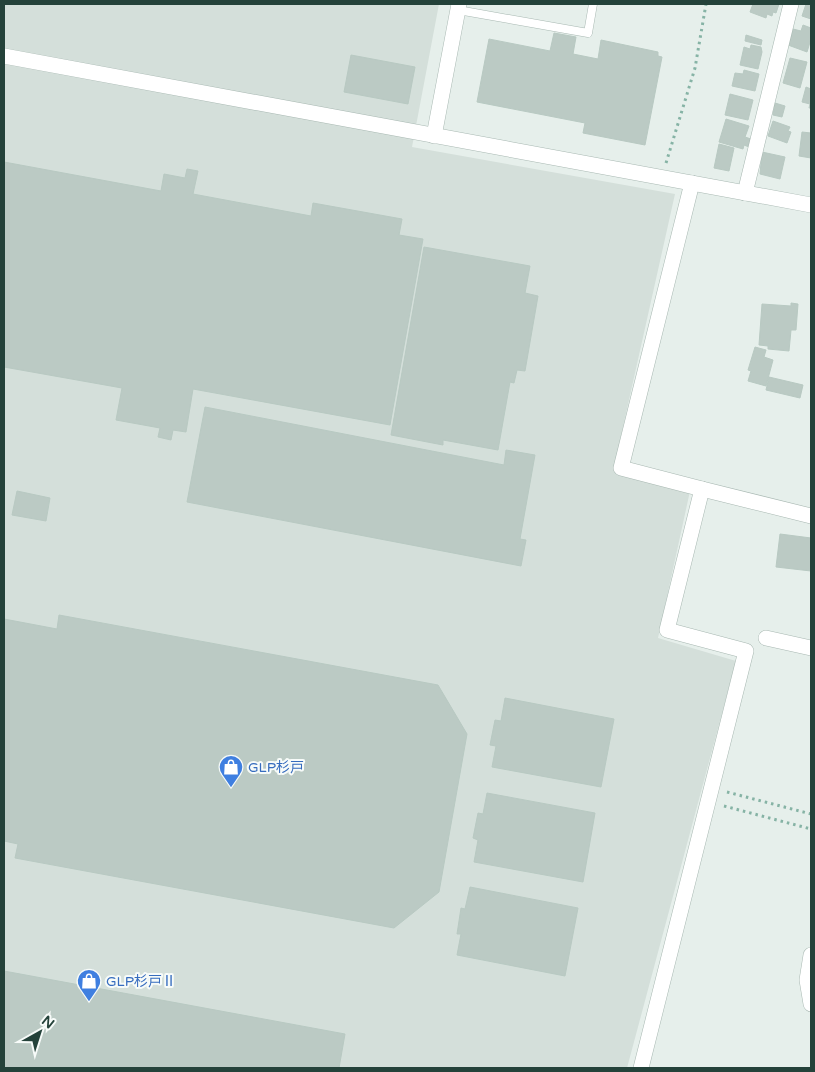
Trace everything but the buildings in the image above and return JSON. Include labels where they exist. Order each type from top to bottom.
[{"type":"street","points":[[745,193],[791,4]]},
{"type":"street","points":[[434,136],[458,7]]},
{"type":"street","points":[[4,56],[811,205]]},
{"type":"street","points":[[692,183],[621,468],[811,516]]},
{"type":"street","points":[[641,1068],[746,651],[667,630],[702,489]]},
{"type":"street","points":[[766,638],[811,648]]},
{"type":"street","points":[[811,955],[807,980],[811,1004]]},
{"type":"lane","points":[[458,7],[588,33],[593,4]]},
{"type":"path","points":[[661,178],[695,68],[706,4]]},
{"type":"path","points":[[724,791],[811,814]]},
{"type":"path","points":[[721,806],[811,829]]},
{"type":"shaded area","points":[[4,4],[439,4],[412,147],[675,194],[614,467],[690,491],[658,638],[736,661],[627,1068],[4,1068]]},
{"type":"place","name":"GLP杉戸","points":[[231,788]]},
{"type":"place","name":"GLP杉戸Ⅱ","points":[[89,1002]]}]
